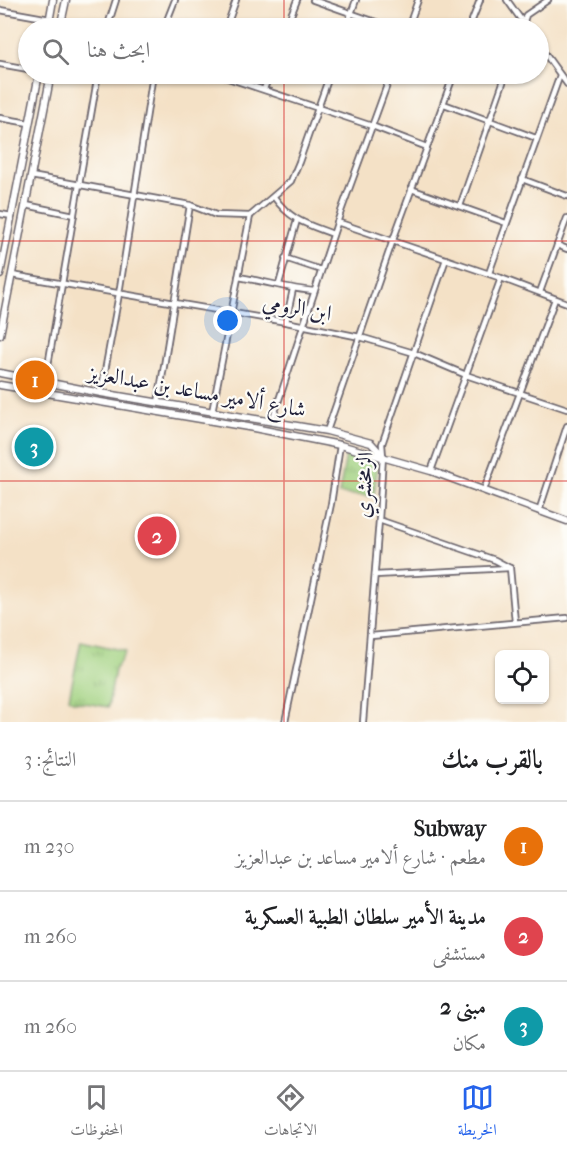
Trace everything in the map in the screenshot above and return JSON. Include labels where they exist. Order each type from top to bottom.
[{"type":"street","points":[[50,18],[53,0]]},
{"type":"street","points":[[62,18],[66,0]]},
{"type":"street","points":[[110,18],[116,0]]},
{"type":"street","points":[[169,18],[175,0]]},
{"type":"street","points":[[230,18],[236,0]]},
{"type":"street","points":[[290,18],[297,0]]},
{"type":"street","points":[[313,0],[365,18]]},
{"type":"street","points":[[349,18],[356,0]]},
{"type":"street","points":[[412,18],[418,0]]},
{"type":"street","points":[[473,18],[480,0]]},
{"type":"street","points":[[507,0],[518,18]]},
{"type":"street","points":[[525,18],[526,15],[548,0]]},
{"type":"street","points":[[0,10],[40,18]]},
{"type":"street","points":[[549,60],[567,84]]},
{"type":"street","points":[[0,64],[18,67]]},
{"type":"street","points":[[489,273],[560,75]]},
{"type":"street","points":[[0,272],[37,84]]},
{"type":"street","points":[[0,335],[49,84]]},
{"type":"street","points":[[45,383],[96,84]]},
{"type":"street","points":[[101,393],[152,84]]},
{"type":"street","points":[[248,84],[427,147]]},
{"type":"street","points":[[264,89],[266,84]]},
{"type":"street","points":[[31,176],[190,205],[216,215],[250,216],[291,181],[326,84]]},
{"type":"street","points":[[272,421],[337,222],[387,84]]},
{"type":"street","points":[[327,431],[411,189],[451,84]]},
{"type":"street","points":[[460,206],[503,84]]},
{"type":"street","points":[[444,104],[536,138]]},
{"type":"street","points":[[0,118],[29,123]]},
{"type":"street","points":[[522,179],[567,196]]},
{"type":"street","points":[[411,189],[506,223]]},
{"type":"street","points":[[274,197],[284,211],[297,220],[333,234]]},
{"type":"street","points":[[26,205],[74,215]]},
{"type":"street","points":[[158,402],[190,205]]},
{"type":"street","points":[[0,214],[12,216]]},
{"type":"street","points":[[213,412],[250,216]]},
{"type":"street","points":[[540,292],[567,218]]},
{"type":"street","points":[[279,284],[297,220]]},
{"type":"street","points":[[337,222],[489,273],[567,303]]},
{"type":"street","points":[[557,245],[567,249]]},
{"type":"street","points":[[285,258],[321,270]]},
{"type":"street","name":"الزمخشري","points":[[363,722],[379,520],[382,444],[446,259]]},
{"type":"street","name":"ابن الرومي","points":[[12,275],[303,325],[360,337],[414,353],[466,375],[567,409]]},
{"type":"street","points":[[238,277],[279,284],[292,289],[314,291]]},
{"type":"street","points":[[431,471],[501,278]]},
{"type":"street","points":[[286,322],[292,289]]},
{"type":"street","points":[[484,490],[555,299]]},
{"type":"street","name":"شارع ألامير مساعد بن عبدالعزيز","points":[[0,373],[101,393],[327,431],[371,443],[383,456]]},
{"type":"street","name":"شارع ألامير مساعد بن عبدالعزيز","points":[[0,385],[340,445],[383,456]]},
{"type":"street","points":[[231,425],[234,420],[232,415]]},
{"type":"street","points":[[539,511],[567,426]]},
{"type":"street","points":[[285,722],[331,504],[340,445]]},
{"type":"street","points":[[383,456],[431,471],[567,521]]},
{"type":"street","points":[[379,520],[495,560],[510,568]]},
{"type":"street","points":[[375,575],[510,568]]},
{"type":"street","points":[[510,568],[515,622]]},
{"type":"street","points":[[370,636],[567,618]]},
{"type":"green space","points":[[346,455],[378,462],[374,496],[339,494]]},
{"type":"green space","points":[[81,641],[126,651],[115,670],[108,707],[73,701],[69,698]]},
{"type":"place","name":"Subway","points":[[35,380]]},
{"type":"place","name":"مبنى 2","points":[[34,447]]},
{"type":"place","name":"مدينة الأمير سلطان الطبية العسكرية","points":[[157,536]]}]
